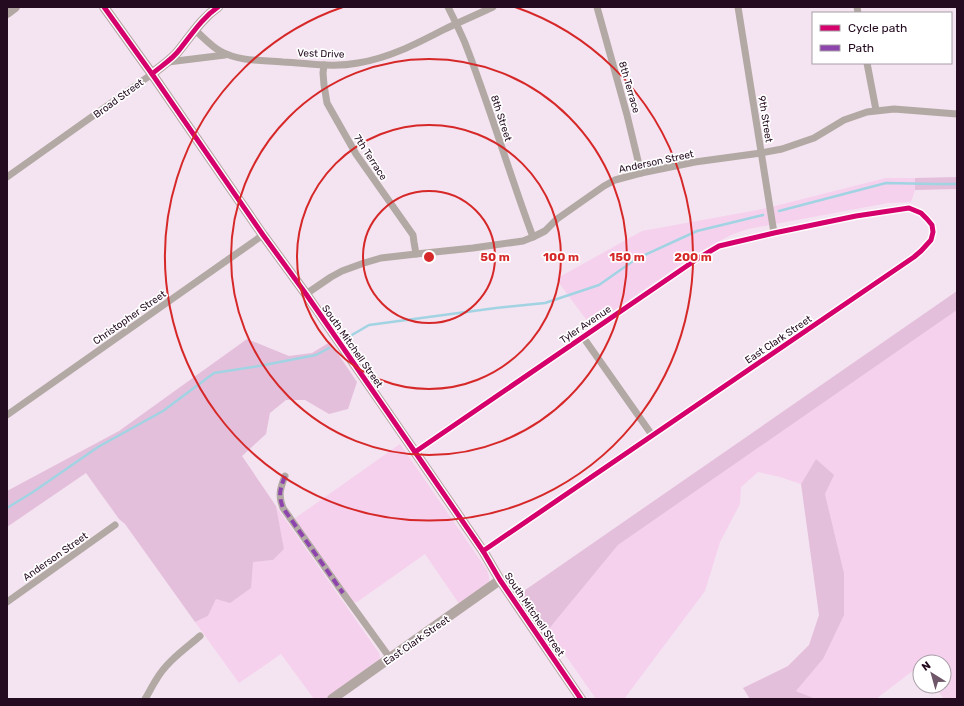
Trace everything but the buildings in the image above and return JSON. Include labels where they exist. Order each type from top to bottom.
[{"type":"street","points":[[7,13],[15,7]]},
{"type":"street","name":"South Mitchell Street","points":[[104,7],[416,452],[483,551],[500,580],[581,699]]},
{"type":"street","name":"Broad Street","points":[[7,177],[167,62],[179,51],[206,17],[218,7]]},
{"type":"street","name":"8th Street","points":[[448,7],[480,82],[518,199],[533,237]]},
{"type":"street","name":"Vest Drive","points":[[195,30],[220,51],[248,60],[336,66],[358,64],[376,60],[404,50],[493,7]]},
{"type":"street","name":"8th Terrace","points":[[596,7],[627,115],[641,173]]},
{"type":"street","name":"9th Street","points":[[738,7],[774,233]]},
{"type":"street","points":[[167,62],[228,54]]},
{"type":"street","points":[[867,64],[876,110]]},
{"type":"street","name":"7th Terrace","points":[[324,65],[323,74],[327,104],[356,154],[412,234],[416,254]]},
{"type":"street","name":"Anderson Street","points":[[306,294],[331,276],[364,262],[381,258],[523,241],[545,231],[557,219],[615,180],[695,162],[782,149],[814,138],[844,120],[876,110],[894,108],[957,114]]},
{"type":"street","name":"East Clark Street","points":[[483,551],[914,257],[921,252],[930,240],[933,232],[932,225],[927,219],[909,208],[856,216],[774,233]]},
{"type":"street","name":"Tyler Avenue","points":[[416,452],[696,259],[719,246],[774,233]]},
{"type":"street","name":"Christopher Street","points":[[7,415],[263,235]]},
{"type":"street","points":[[583,336],[652,435]]},
{"type":"street","points":[[285,476],[280,487],[280,499],[283,508],[342,593],[390,658]]},
{"type":"street","name":"Anderson Street","points":[[7,602],[115,525]]},
{"type":"street","name":"East Clark Street","points":[[332,699],[500,580]]},
{"type":"street","points":[[146,699],[156,679],[167,665],[200,636]]},
{"type":"shaded area","points":[[957,177],[957,189],[915,190],[915,178]]},
{"type":"shaded area","points":[[886,178],[915,178],[915,190],[911,202],[888,203],[748,229],[731,235],[699,252],[591,326],[556,279],[642,231],[763,209]]},
{"type":"shaded area","points":[[957,291],[957,310],[618,545],[548,630],[518,595]]},
{"type":"shaded area","points":[[957,310],[957,699],[944,699],[940,694],[952,694],[952,654],[912,654],[912,671],[876,699],[816,699],[796,691],[823,659],[844,573],[825,494],[833,475],[816,459],[801,484],[758,472],[741,487],[740,504],[720,542],[705,591],[624,699],[596,699],[548,630],[618,545]]},
{"type":"shaded area","points":[[247,339],[289,356],[312,353],[330,342],[357,382],[348,409],[329,414],[305,400],[286,400],[270,413],[266,434],[242,456],[276,506],[284,549],[273,560],[253,562],[251,588],[230,603],[216,599],[208,616],[195,622],[125,524],[119,519],[86,473],[7,527],[7,491],[119,431]]},
{"type":"shaded area","points":[[400,444],[487,570],[489,582],[487,585],[460,605],[425,554],[357,602],[352,602],[294,519]]},
{"type":"shaded area","points":[[816,459],[834,475],[825,494],[844,573],[844,615],[823,659],[796,691],[816,699],[750,699],[743,688],[788,666],[809,645],[819,615],[801,484]]},
{"type":"shaded area","points":[[276,506],[379,653],[379,661],[325,699],[314,699],[281,654],[239,683],[195,622],[208,616],[216,599],[253,562],[273,560],[284,549]]},
{"type":"waterway","points":[[779,211],[886,183],[957,184]]},
{"type":"waterway","points":[[345,339],[369,325],[545,303],[599,285],[636,259],[697,231],[763,215]]},
{"type":"waterway","points":[[7,508],[98,447],[163,411],[214,373],[316,355],[329,348]]},
{"type":"marked path","points":[[285,476],[280,492],[280,499],[283,508],[343,593]]},
{"type":"cycle path","points":[[104,7],[415,452],[483,551],[500,580],[581,699]]},
{"type":"cycle path","points":[[152,74],[177,53],[202,21],[218,7]]},
{"type":"cycle path","points":[[415,452],[697,259],[719,246],[856,216],[909,208],[921,213],[932,225],[933,232],[931,240],[914,257],[483,551]]}]
